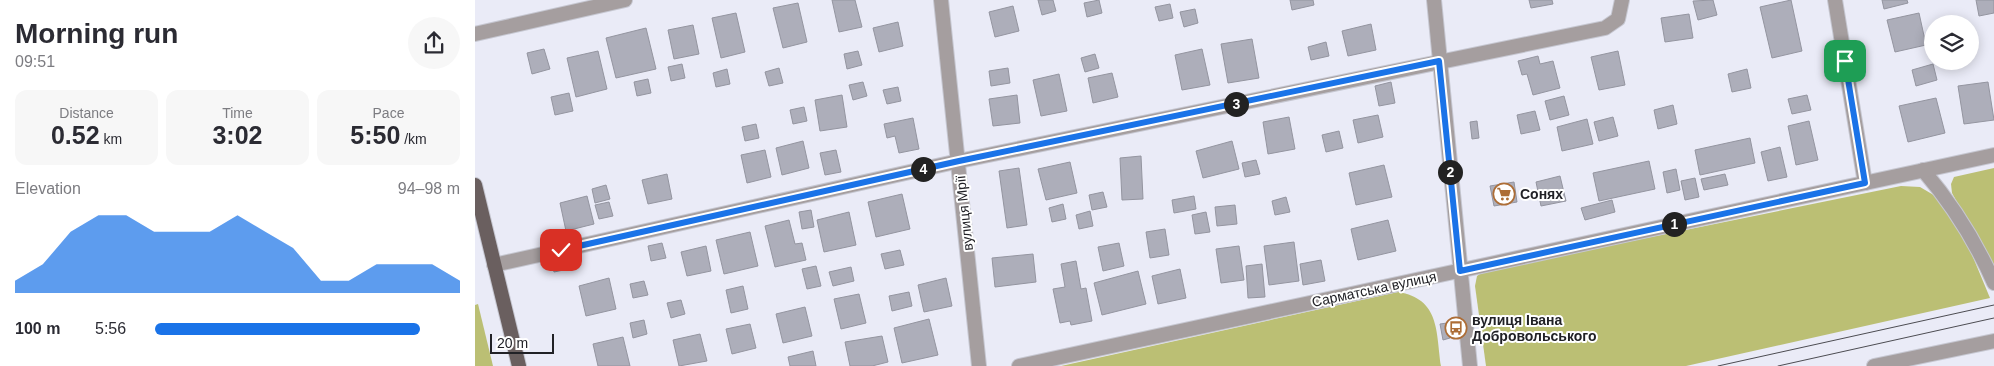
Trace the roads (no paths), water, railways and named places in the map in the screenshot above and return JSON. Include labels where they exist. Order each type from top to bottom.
[{"type":"main road","points":[[475,185],[519,366]]},
{"type":"street","points":[[475,34],[625,0]]},
{"type":"street","name":"вулиця Мрії","points":[[941,0],[979,366]]},
{"type":"street","points":[[1434,0],[1470,366]]},
{"type":"street","points":[[494,265],[959,161],[1605,28],[1618,19],[1622,0]]},
{"type":"street","points":[[1835,0],[1865,183]]},
{"type":"street","name":"Сарматська вулиця","points":[[1019,366],[1994,155]]},
{"type":"street","points":[[1923,170],[1945,196],[1975,244],[1994,283]]},
{"type":"street","points":[[1874,366],[1994,341]]},
{"type":"tram line","points":[[1718,366],[1994,305]]},
{"type":"tram line","points":[[1778,366],[1994,318]]},
{"type":"place","name":"Сонях","points":[[1504,194]]},
{"type":"place","name":"вулиця Івана Добровольського","points":[[1456,328]]}]
